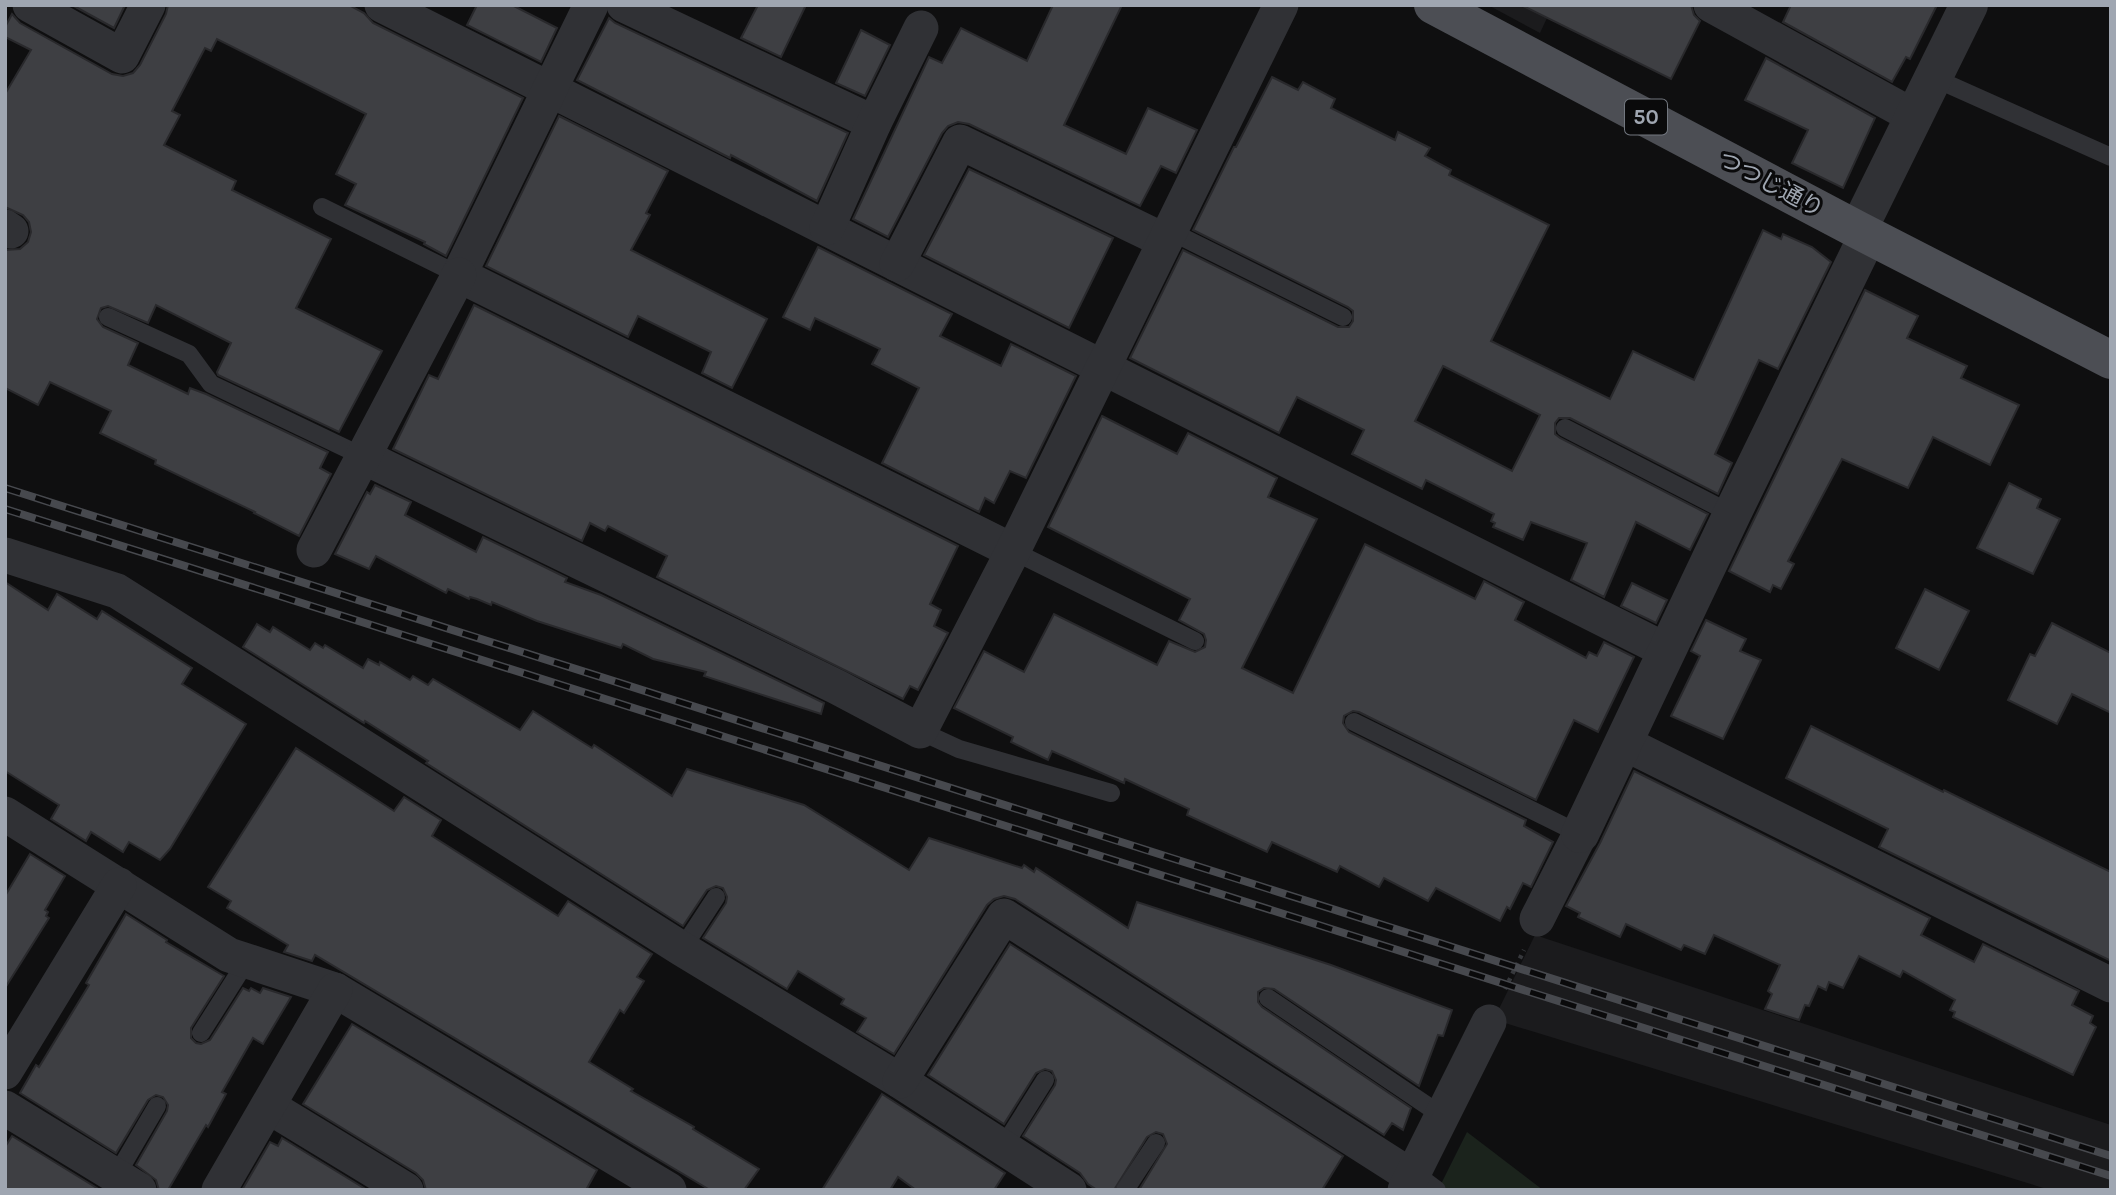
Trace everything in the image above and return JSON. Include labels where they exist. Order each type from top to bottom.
[{"type":"main road","name":"つつじ通り","points":[[1447,8],[1863,232],[2111,360]]},
{"type":"street","points":[[30,5],[122,56],[148,5]]},
{"type":"street","points":[[382,5],[1667,651]]},
{"type":"street","points":[[314,550],[459,275],[591,5]]},
{"type":"street","points":[[624,5],[874,123]]},
{"type":"street","points":[[364,457],[837,687],[920,731],[1013,551],[1281,5]]},
{"type":"street","points":[[1711,5],[1915,117]]},
{"type":"street","points":[[1537,919],[1624,743],[1969,5]]},
{"type":"street","points":[[827,228],[874,123],[921,28]]},
{"type":"street","points":[[897,264],[960,142],[1168,236]]},
{"type":"street","points":[[459,275],[1013,551]]},
{"type":"street","points":[[5,555],[117,591],[682,949],[900,1081],[1069,1190]]},
{"type":"street","points":[[1624,743],[2111,985]]},
{"type":"street","points":[[5,814],[229,955],[335,990],[668,1190]]},
{"type":"street","points":[[5,1072],[119,886]]},
{"type":"street","points":[[900,1081],[1004,916],[1416,1182],[1441,1115],[1489,1022]]},
{"type":"street","points":[[219,1190],[335,990]]},
{"type":"street","points":[[268,1106],[406,1190]]},
{"type":"street","points":[[5,1108],[127,1183]]},
{"type":"lane","points":[[1934,78],[2111,157]]},
{"type":"lane","points":[[322,207],[459,275]]},
{"type":"lane","points":[[1168,236],[1343,317]]},
{"type":"lane","points":[[108,317],[189,354],[211,384],[364,457]]},
{"type":"lane","points":[[1565,428],[1732,514]]},
{"type":"lane","points":[[1013,551],[1195,641]]},
{"type":"lane","points":[[1354,722],[1580,834]]},
{"type":"lane","points":[[920,731],[959,749],[1111,793]]},
{"type":"lane","points":[[682,949],[716,897]]},
{"type":"lane","points":[[201,1033],[246,962]]},
{"type":"lane","points":[[1268,998],[1441,1115]]},
{"type":"lane","points":[[1003,1147],[1045,1080]]},
{"type":"lane","points":[[127,1183],[157,1106]]},
{"type":"lane","points":[[1125,1190],[1156,1143]]},
{"type":"path","points":[[1489,1022],[1537,919]]},
{"type":"shaded area","points":[[1488,5],[1553,5],[1540,33]]},
{"type":"shaded area","points":[[1535,935],[2111,1125],[2111,1190],[2050,1190],[1505,1023],[1496,1015]]},
{"type":"shaded area","points":[[1467,1132],[1543,1190],[1438,1190]]},
{"type":"building","points":[[72,5],[125,5],[114,28]]},
{"type":"building","points":[[168,5],[349,5],[364,13],[373,23],[523,98],[446,256],[424,244],[425,242],[345,205],[356,184],[336,174],[366,114],[217,39],[211,51],[205,48],[172,111],[180,115],[164,145],[236,181],[232,190],[331,239],[296,308],[382,351],[339,432],[218,375],[231,343],[156,305],[148,323],[108,306],[101,308],[97,319],[103,327],[138,343],[128,365],[188,394],[190,388],[206,394],[328,452],[320,468],[331,474],[299,536],[155,464],[156,460],[100,433],[111,411],[50,382],[38,405],[5,388],[5,250],[20,249],[28,242],[31,232],[29,222],[23,215],[5,207],[5,94],[31,50],[5,37],[5,27],[12,14],[20,23],[112,74],[123,76],[133,73],[140,65]]},
{"type":"building","points":[[477,5],[512,5],[557,28],[541,62],[467,25]]},
{"type":"building","points":[[758,5],[806,5],[781,57],[741,38]]},
{"type":"building","points":[[1053,5],[1122,5],[1064,125],[1126,154],[1148,108],[1197,130],[1176,173],[1161,166],[1140,206],[969,124],[958,122],[948,126],[942,133],[888,237],[853,219],[929,57],[942,63],[961,28],[1027,61]]},
{"type":"building","points":[[1521,5],[1691,5],[1694,15],[1700,21],[1671,79]]},
{"type":"building","points":[[1791,5],[1937,5],[1910,59],[1906,57],[1892,82],[1783,22]]},
{"type":"building","points":[[609,18],[848,133],[817,201],[731,155],[730,158],[577,80]]},
{"type":"building","points":[[861,30],[890,45],[865,96],[836,83]]},
{"type":"building","points":[[1766,58],[1875,118],[1843,188],[1792,163],[1808,130],[1745,100]]},
{"type":"building","points":[[1272,77],[1298,90],[1303,82],[1335,99],[1331,108],[1395,140],[1398,132],[1430,148],[1425,156],[1451,170],[1449,175],[1549,225],[1491,341],[1610,399],[1633,351],[1694,380],[1763,230],[1781,239],[1783,234],[1812,247],[1831,262],[1778,369],[1759,360],[1715,454],[1732,463],[1718,494],[1570,418],[1559,418],[1555,423],[1555,434],[1560,438],[1708,514],[1690,550],[1636,522],[1604,597],[1571,580],[1587,543],[1531,522],[1523,540],[1493,527],[1495,523],[1491,521],[1494,514],[1426,480],[1422,489],[1352,454],[1364,430],[1297,397],[1279,433],[1130,358],[1183,250],[1338,327],[1349,327],[1353,321],[1353,311],[1348,307],[1193,230]],"holes":[[[1443,366],[1540,415],[1512,471],[1415,421]]]},
{"type":"building","points":[[559,116],[668,171],[646,213],[650,215],[631,250],[767,319],[732,388],[702,373],[711,352],[638,316],[628,337],[486,266]]},
{"type":"building","points":[[969,169],[1113,238],[1069,328],[924,255]]},
{"type":"building","points":[[818,247],[952,314],[940,336],[1001,366],[1011,344],[1076,376],[1026,478],[1010,471],[994,503],[985,498],[979,512],[882,463],[919,388],[872,364],[880,349],[815,318],[810,330],[783,317]]},
{"type":"building","points":[[1865,290],[1918,316],[1907,338],[1967,366],[1961,378],[2019,405],[1990,465],[1933,437],[1908,488],[1842,459],[1788,561],[1794,564],[1781,589],[1773,585],[1770,592],[1729,571]]},
{"type":"building","points":[[474,305],[958,546],[930,604],[941,610],[934,626],[948,633],[918,690],[910,686],[903,699],[657,577],[667,556],[608,526],[605,531],[590,523],[582,541],[393,449],[429,375],[438,379]]},
{"type":"building","points":[[1102,416],[1177,454],[1188,433],[1277,478],[1268,497],[1317,519],[1242,668],[1293,693],[1365,544],[1475,599],[1484,581],[1524,602],[1515,620],[1586,658],[1589,652],[1597,656],[1604,642],[1634,657],[1598,732],[1574,720],[1536,800],[1359,712],[1353,711],[1344,716],[1343,723],[1349,732],[1526,820],[1524,826],[1553,842],[1531,887],[1523,883],[1510,909],[1507,907],[1500,921],[1436,888],[1428,901],[1384,878],[1379,887],[1340,866],[1337,872],[1272,842],[1267,852],[1187,815],[1189,809],[1125,779],[1124,783],[1052,751],[1048,760],[1011,742],[1013,737],[954,708],[984,651],[1024,672],[1054,614],[1157,665],[1169,641],[1195,652],[1205,647],[1204,634],[1179,620],[1190,599],[1048,527]]},
{"type":"building","points":[[2009,483],[2041,499],[2037,508],[2060,519],[2033,574],[1977,548]]},
{"type":"building","points":[[375,485],[411,502],[405,515],[476,552],[483,537],[567,578],[565,582],[601,595],[824,703],[821,714],[704,676],[706,672],[653,659],[623,644],[621,648],[537,621],[492,602],[491,605],[470,597],[469,599],[448,589],[446,593],[376,556],[369,569],[335,554],[367,492],[370,494]]},
{"type":"building","points":[[5,582],[48,610],[57,594],[97,619],[102,611],[192,668],[182,684],[246,724],[170,849],[160,860],[129,842],[123,852],[91,832],[86,841],[51,819],[59,805],[5,771]]},
{"type":"building","points":[[1632,583],[1667,600],[1656,623],[1621,606]]},
{"type":"building","points":[[1925,589],[1969,611],[1939,670],[1896,648]]},
{"type":"building","points":[[1706,620],[1746,639],[1740,651],[1761,660],[1723,739],[1671,716],[1700,656],[1691,651]]},
{"type":"building","points":[[2052,623],[2111,653],[2111,713],[2072,694],[2057,724],[2008,700],[2030,654],[2035,656]]},
{"type":"building","points":[[257,624],[270,632],[273,627],[310,650],[315,643],[323,648],[325,645],[363,668],[368,659],[379,665],[380,662],[410,680],[413,676],[428,685],[433,679],[520,730],[533,711],[592,748],[594,745],[672,796],[687,769],[804,805],[909,870],[929,838],[1022,868],[1024,865],[1034,872],[1036,868],[1128,928],[1137,902],[1331,965],[1452,1010],[1443,1036],[1438,1035],[1419,1086],[1274,989],[1264,988],[1258,992],[1258,1002],[1262,1007],[1411,1108],[1403,1130],[1392,1123],[1384,1135],[1015,899],[1004,896],[987,905],[894,1054],[857,1032],[866,1018],[841,1004],[844,999],[798,971],[787,989],[703,938],[726,903],[727,897],[723,888],[716,886],[707,890],[683,926],[426,763],[428,761],[365,721],[364,723],[243,647]]},
{"type":"building","points":[[1811,726],[2111,872],[2111,961],[1879,847],[1888,829],[1786,778]]},
{"type":"building","points":[[296,748],[394,811],[404,797],[441,820],[432,836],[558,916],[568,901],[652,954],[637,977],[644,981],[624,1013],[620,1010],[589,1062],[633,1089],[631,1091],[759,1169],[744,1190],[710,1190],[315,955],[312,961],[284,952],[288,945],[227,908],[231,901],[208,887]]},
{"type":"building","points":[[1634,771],[1930,918],[1921,935],[1974,962],[1983,944],[2079,991],[2072,1005],[2093,1016],[2090,1023],[2096,1027],[2073,1075],[1953,1017],[1955,1012],[1950,1010],[1955,1000],[1903,971],[1900,977],[1859,956],[1843,988],[1829,982],[1826,990],[1818,986],[1799,1020],[1765,1009],[1772,994],[1768,991],[1780,965],[1714,935],[1705,954],[1684,945],[1681,950],[1626,924],[1620,937],[1578,917],[1580,913],[1566,906]]},
{"type":"building","points":[[30,854],[65,876],[45,910],[49,918],[5,988],[5,896]]},
{"type":"building","points":[[126,914],[167,940],[166,942],[224,976],[191,1028],[191,1038],[196,1043],[210,1040],[243,988],[249,991],[251,988],[260,993],[263,988],[291,997],[263,1044],[253,1038],[222,1092],[226,1094],[208,1127],[206,1125],[168,1190],[159,1190],[156,1180],[136,1165],[167,1111],[168,1105],[163,1097],[156,1095],[148,1100],[116,1153],[20,1093],[89,985],[86,983]]},
{"type":"building","points":[[1010,944],[1343,1156],[1322,1190],[1139,1190],[1167,1144],[1163,1134],[1156,1132],[1147,1137],[1114,1190],[1097,1190],[1088,1184],[1080,1173],[1023,1136],[1055,1085],[1052,1071],[1045,1069],[1036,1073],[1004,1124],[928,1075]]},
{"type":"building","points":[[352,1024],[597,1170],[586,1190],[426,1190],[423,1180],[416,1173],[303,1104]]},
{"type":"building","points":[[882,1094],[1005,1173],[994,1190],[916,1190],[898,1177],[890,1190],[822,1190]]},
{"type":"building","points":[[12,1136],[100,1190],[5,1190],[5,1147]]},
{"type":"building","points":[[282,1138],[367,1190],[242,1190],[270,1142],[278,1146]]},
{"type":"railway","points":[[5,488],[2111,1156]]},
{"type":"railway","points":[[5,509],[2111,1176]]}]
